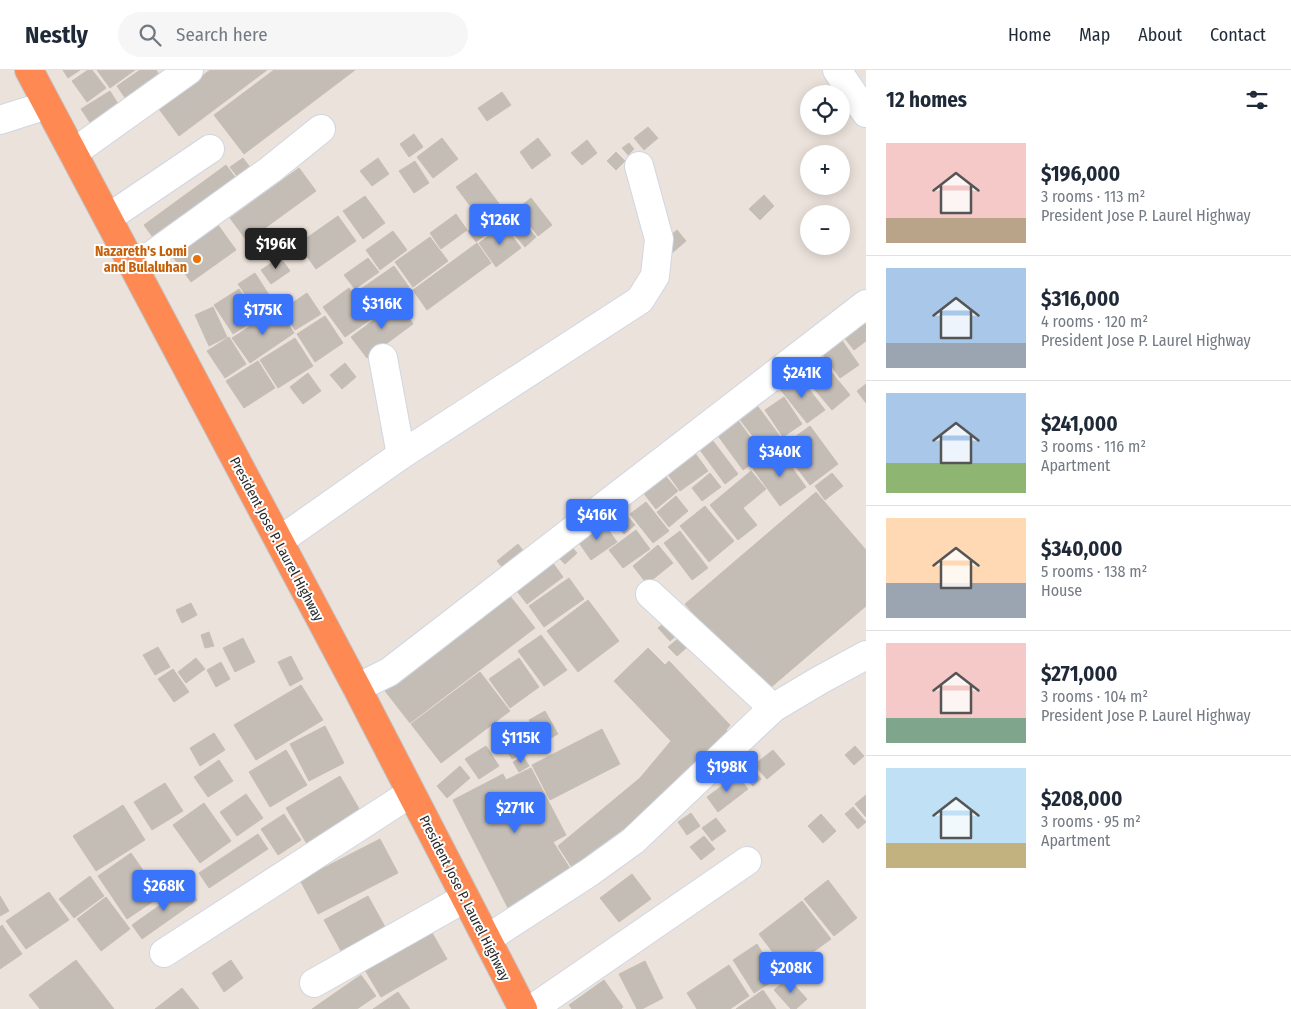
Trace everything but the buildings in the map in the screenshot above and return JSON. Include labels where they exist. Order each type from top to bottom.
[{"type":"highway","name":"President Jose P. Laurel Highway","points":[[29,70],[357,688],[523,1009]]},
{"type":"street","points":[[73,153],[189,70]]},
{"type":"street","points":[[837,70],[866,113]]},
{"type":"street","points":[[0,120],[47,104]]},
{"type":"street","points":[[134,268],[270,170],[321,129]]},
{"type":"street","points":[[108,218],[210,149]]},
{"type":"street","points":[[279,541],[401,456],[640,300],[655,276],[659,239],[639,166]]},
{"type":"street","points":[[357,688],[389,672],[866,304]]},
{"type":"street","points":[[383,358],[401,456]]},
{"type":"street","points":[[650,594],[772,708]]},
{"type":"street","points":[[487,940],[590,872],[633,841],[772,708],[866,655]]},
{"type":"street","points":[[164,953],[411,792]]},
{"type":"street","points":[[532,1009],[747,861]]},
{"type":"street","points":[[314,983],[465,898]]},
{"type":"place","name":"Nazareth's Lomi and Bulaluhan","points":[[197,259]]}]
